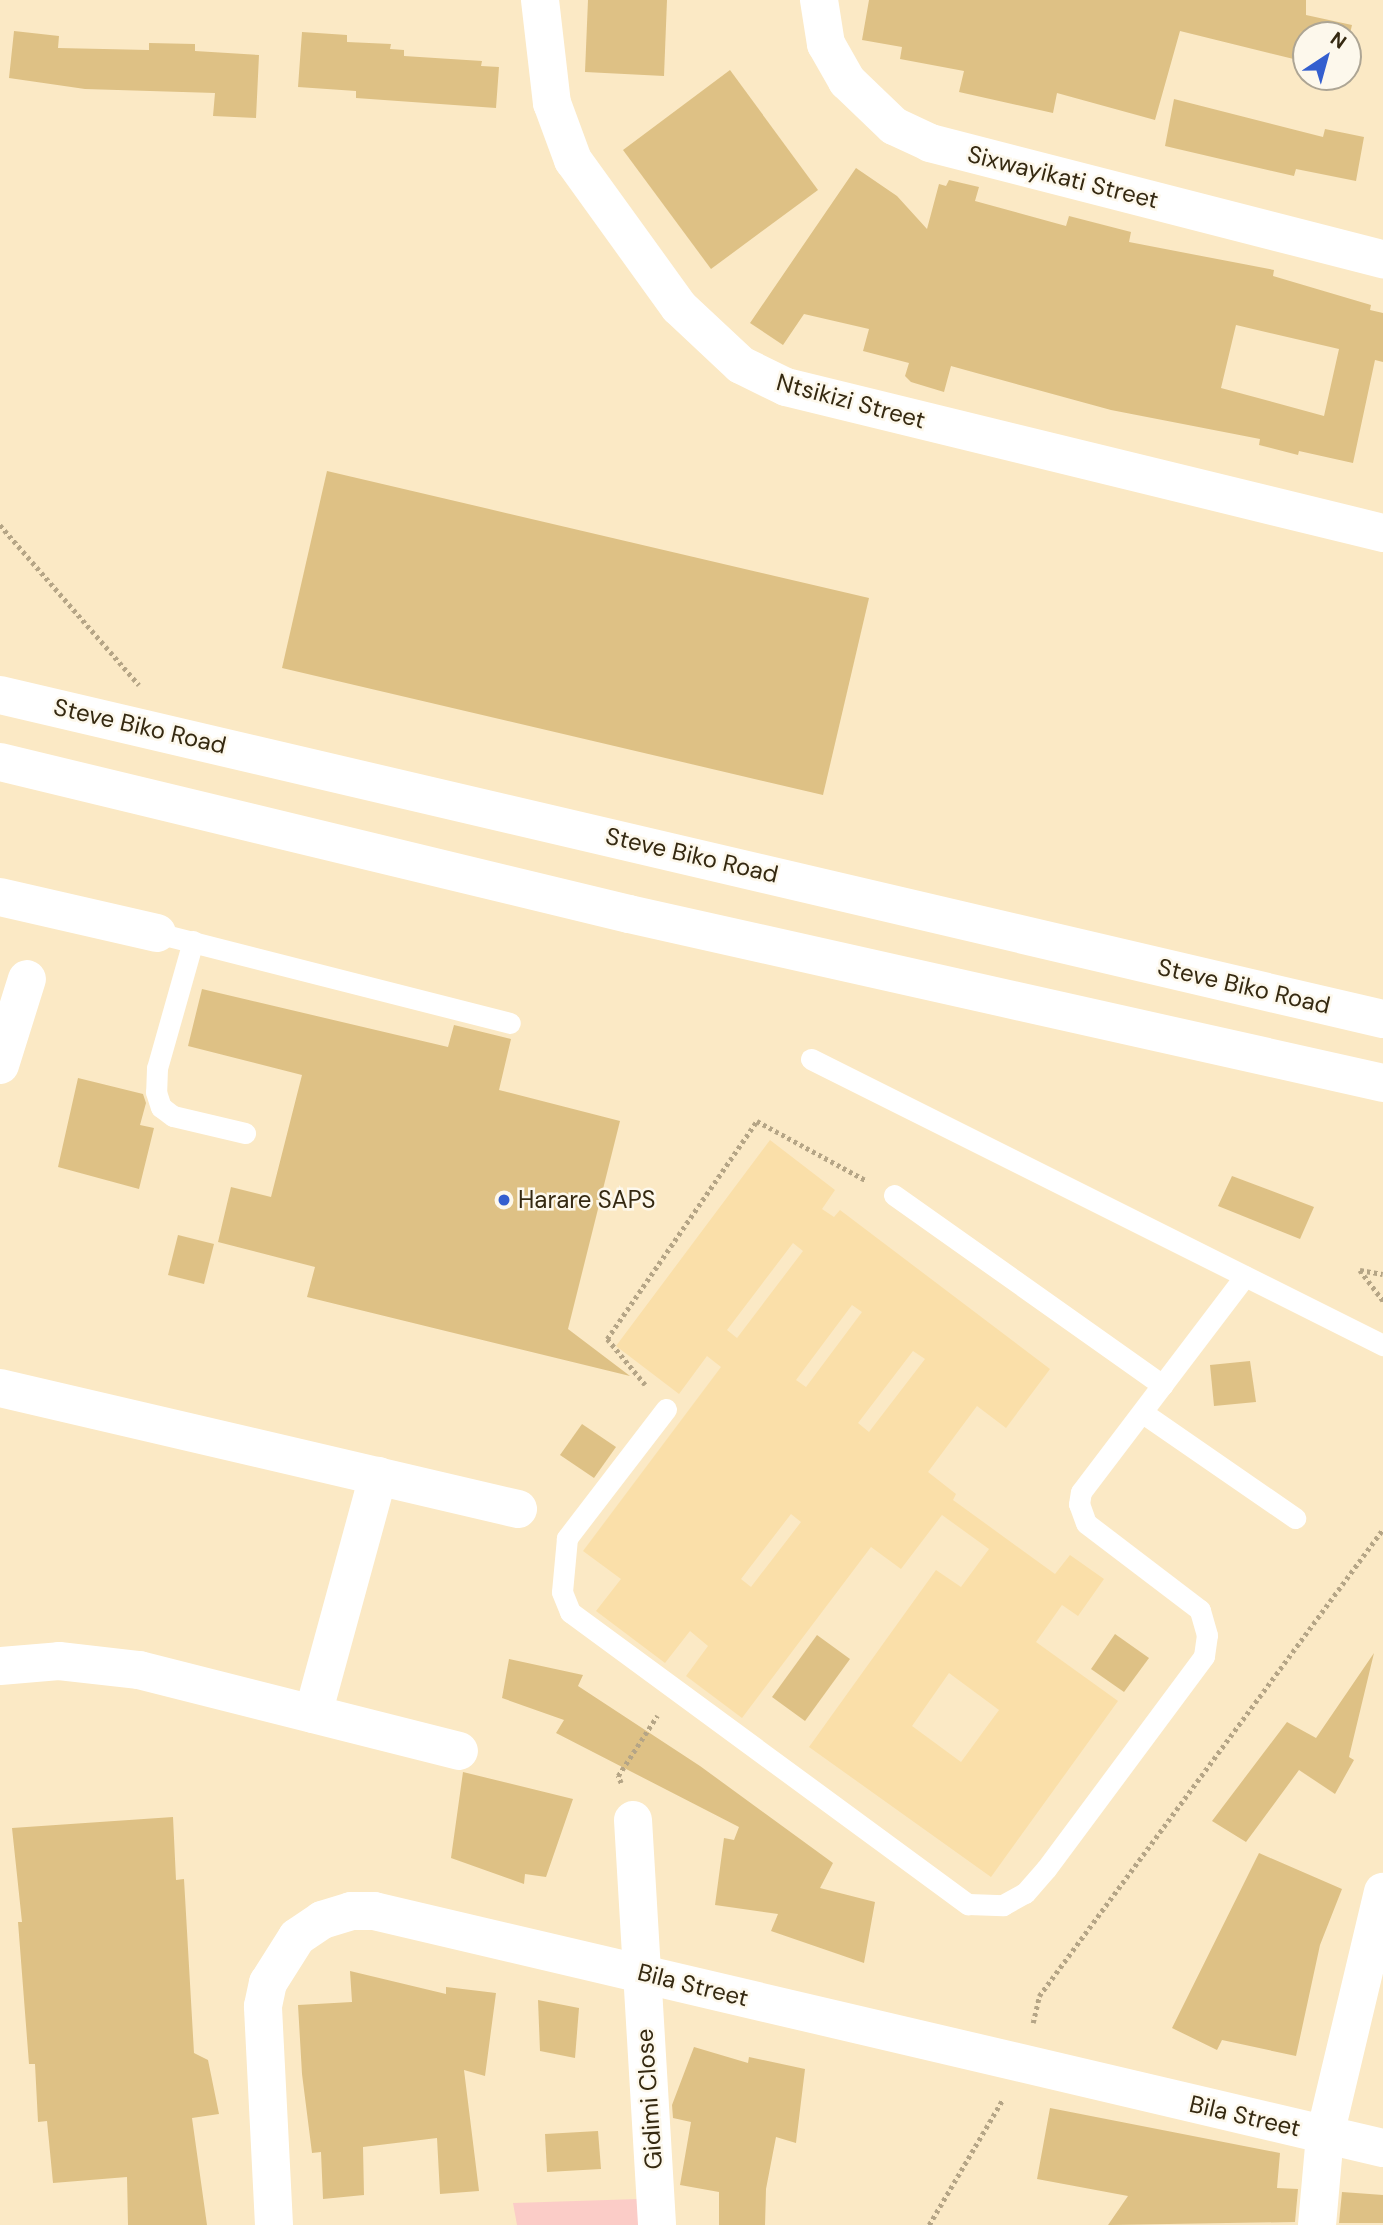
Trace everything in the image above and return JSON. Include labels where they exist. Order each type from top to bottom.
[{"type":"street","name":"Ntsikizi Street","points":[[540,0],[552,103],[573,160],[680,307],[741,365],[786,387],[1383,533]]},
{"type":"street","name":"Sixwayikati Street","points":[[819,0],[826,44],[847,81],[894,126],[930,143],[1383,259]]},
{"type":"street","name":"Steve Biko Road","points":[[0,695],[1383,1019]]},
{"type":"street","points":[[0,762],[629,914],[1383,1083]]},
{"type":"street","points":[[0,897],[175,937]]},
{"type":"street","points":[[0,1064],[27,979]]},
{"type":"street","points":[[0,1388],[518,1509]]},
{"type":"street","points":[[313,1714],[378,1476]]},
{"type":"street","points":[[0,1666],[59,1661],[139,1670],[459,1751]]},
{"type":"street","name":"Gidimi Close","points":[[633,1820],[657,2225]]},
{"type":"street","points":[[1317,2225],[1325,2135],[1383,1892]]},
{"type":"street","name":"Bila Street","points":[[274,2225],[263,2006],[281,1955],[297,1937],[322,1920],[374,1910],[1022,2066],[1383,2148]]},
{"type":"lane","points":[[244,1133],[173,1116],[161,1107],[156,1092],[175,937],[510,1023]]},
{"type":"lane","points":[[811,1059],[1383,1345]]},
{"type":"lane","points":[[894,1195],[1162,1385]]},
{"type":"lane","points":[[666,1409],[567,1538],[562,1592],[570,1612],[968,1904],[1014,1902],[1046,1869],[1207,1647],[1204,1621],[1194,1604],[1086,1523],[1080,1513],[1081,1492],[1245,1276]]},
{"type":"lane","points":[[1143,1413],[1296,1518]]},
{"type":"path","points":[[0,525],[149,696]]},
{"type":"path","points":[[666,1409],[607,1339],[757,1121],[894,1195]]},
{"type":"path","points":[[1383,1274],[1360,1270],[1383,1301]]},
{"type":"path","points":[[929,2225],[1022,2066],[1039,1996],[1383,1529]]},
{"type":"path","points":[[633,1820],[618,1776],[674,1689]]},
{"type":"shaded area","points":[[770,1140],[835,1190],[822,1209],[834,1217],[840,1210],[1050,1369],[1006,1428],[977,1406],[928,1472],[956,1494],[953,1500],[1055,1574],[1070,1555],[1104,1579],[1078,1616],[1062,1605],[1036,1642],[1118,1701],[991,1877],[809,1747],[936,1570],[961,1587],[989,1549],[942,1515],[901,1569],[871,1547],[742,1718],[686,1676],[708,1646],[690,1631],[665,1663],[596,1611],[621,1579],[583,1551],[721,1367],[707,1356],[679,1394],[616,1346]],"holes":[[[793,1243],[803,1251],[737,1338],[727,1330]],[[852,1305],[862,1312],[806,1387],[796,1380]],[[913,1351],[925,1359],[869,1432],[858,1423]],[[791,1514],[801,1522],[751,1587],[741,1579]],[[949,1673],[999,1710],[961,1762],[912,1726]]]},
{"type":"shaded area","points":[[639,2199],[641,2225],[517,2225],[513,2203]]},
{"type":"building","points":[[588,0],[667,0],[664,76],[585,72]]},
{"type":"building","points":[[869,0],[1306,0],[1306,15],[1334,21],[1292,21],[1292,59],[1180,31],[1155,120],[1057,93],[1053,113],[959,92],[964,71],[900,59],[902,47],[862,40]]},
{"type":"building","points":[[14,31],[59,36],[58,48],[149,50],[149,43],[195,44],[195,51],[259,55],[256,118],[213,116],[215,93],[85,89],[9,78]]},
{"type":"building","points":[[302,32],[347,35],[347,42],[391,44],[390,49],[404,50],[404,56],[482,61],[481,66],[499,67],[496,108],[356,98],[356,91],[298,87]]},
{"type":"building","points":[[730,70],[818,190],[711,269],[623,150]]},
{"type":"building","points":[[1174,99],[1323,137],[1325,129],[1364,137],[1356,181],[1296,169],[1294,176],[1165,146]]},
{"type":"building","points":[[856,168],[897,196],[927,229],[939,184],[946,186],[949,180],[979,187],[975,201],[1066,226],[1069,216],[1131,232],[1129,242],[1274,270],[1273,276],[1371,305],[1370,310],[1383,313],[1383,362],[1375,360],[1353,463],[1299,451],[1298,455],[1259,445],[1260,439],[1111,410],[951,366],[944,392],[911,382],[905,376],[909,363],[863,351],[869,329],[804,314],[783,345],[750,323]],"holes":[[[1236,325],[1339,349],[1324,416],[1221,388]]]},
{"type":"building","points":[[327,471],[869,598],[823,795],[282,668]]},
{"type":"building","name":"Harare SAPS","points":[[202,989],[448,1047],[454,1025],[511,1039],[499,1090],[620,1121],[568,1329],[630,1376],[307,1297],[315,1267],[218,1242],[231,1187],[271,1197],[302,1075],[188,1046]]},
{"type":"building","points":[[78,1078],[143,1094],[146,1103],[140,1125],[154,1128],[139,1189],[58,1167]]},
{"type":"building","points":[[1232,1176],[1314,1207],[1300,1239],[1218,1206]]},
{"type":"building","points":[[178,1235],[214,1244],[204,1284],[168,1275]]},
{"type":"building","points":[[1250,1361],[1256,1402],[1214,1406],[1210,1365]]},
{"type":"building","points":[[582,1424],[616,1447],[594,1478],[560,1455]]},
{"type":"building","points":[[1115,1634],[1149,1658],[1124,1692],[1091,1669]]},
{"type":"building","points":[[817,1635],[850,1659],[805,1721],[772,1697]]},
{"type":"building","points":[[1374,1653],[1349,1757],[1354,1760],[1335,1794],[1299,1770],[1246,1842],[1212,1821],[1287,1722],[1316,1738]]},
{"type":"building","points":[[509,1659],[583,1675],[578,1686],[700,1766],[833,1863],[820,1888],[875,1902],[864,1963],[771,1931],[778,1914],[715,1905],[724,1838],[734,1840],[739,1827],[556,1733],[564,1720],[502,1698]]},
{"type":"building","points":[[463,1772],[573,1799],[546,1877],[525,1874],[524,1884],[451,1858]]},
{"type":"building","points":[[173,1817],[176,1880],[184,1879],[194,2053],[208,2060],[219,2114],[192,2118],[207,2225],[128,2225],[127,2177],[53,2183],[47,2121],[38,2122],[35,2064],[29,2064],[18,1922],[22,1922],[12,1828]]},
{"type":"building","points":[[1259,1853],[1342,1889],[1320,1945],[1296,2056],[1222,2040],[1217,2050],[1172,2028]]},
{"type":"building","points":[[350,1971],[446,1994],[446,1987],[496,1993],[485,2076],[464,2070],[479,2191],[440,2194],[437,2138],[363,2147],[364,2195],[323,2199],[321,2152],[312,2153],[302,2074],[298,2005],[352,2002]]},
{"type":"building","points":[[538,2000],[579,2008],[575,2058],[540,2051]]},
{"type":"building","points":[[694,2047],[748,2063],[749,2057],[805,2069],[796,2143],[776,2137],[766,2189],[765,2225],[719,2225],[719,2192],[680,2185],[691,2122],[673,2118],[672,2105]]},
{"type":"building","points":[[1050,2108],[1280,2153],[1277,2188],[1298,2189],[1295,2222],[1108,2225],[1128,2196],[1037,2179]]},
{"type":"building","points":[[598,2131],[601,2169],[547,2172],[545,2134]]},
{"type":"building","points":[[1342,2192],[1383,2195],[1383,2223],[1339,2223]]},
{"type":"place","name":"Harare SAPS","points":[[504,1200]]}]
